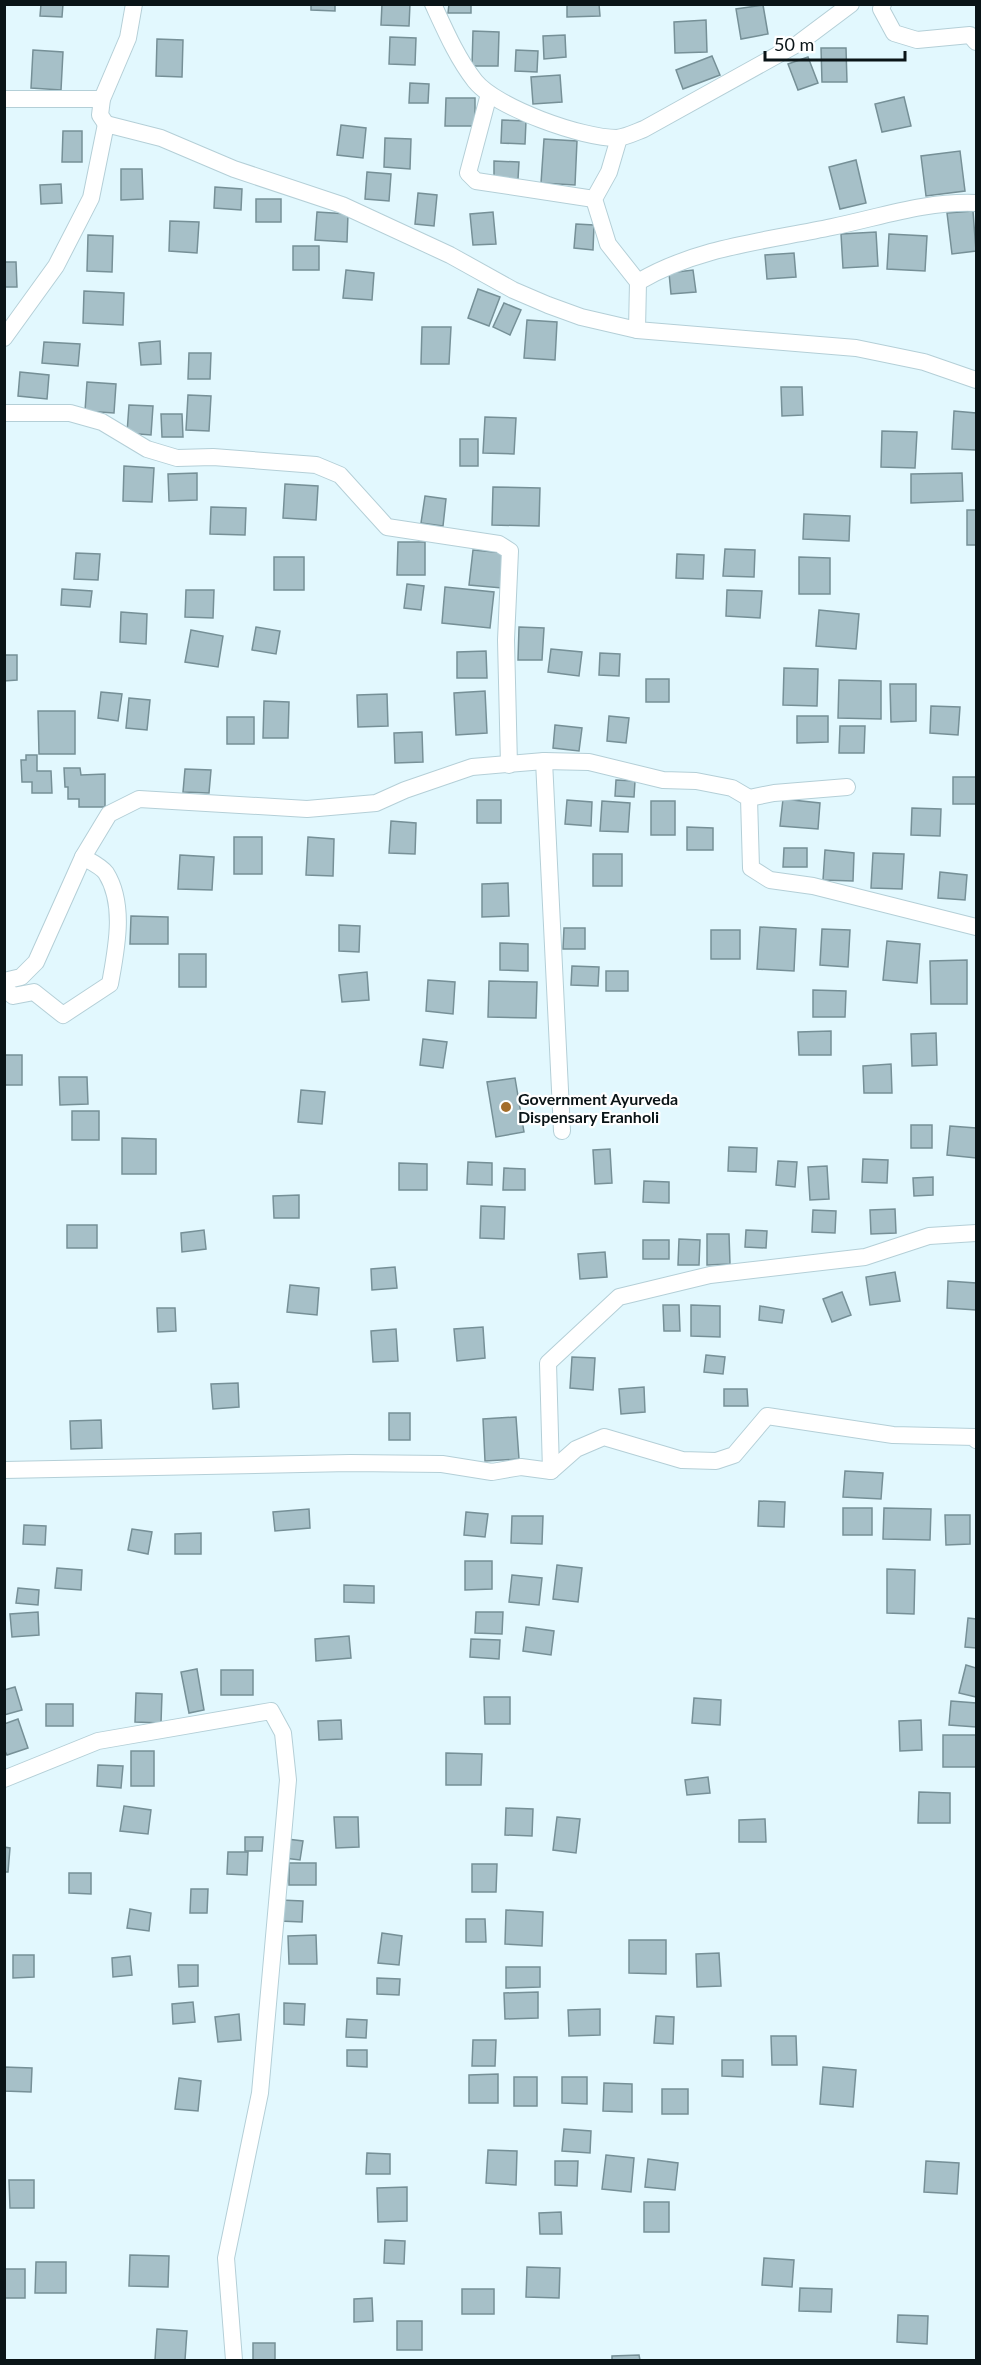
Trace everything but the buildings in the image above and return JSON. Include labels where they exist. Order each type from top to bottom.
[{"type":"street","points":[[134,4],[128,38],[102,99],[100,115],[106,124],[162,138],[234,169],[342,205],[450,255],[513,290],[548,306],[581,317],[637,330],[856,348],[924,362],[976,380]]},
{"type":"street","points":[[433,4],[452,45],[475,80],[489,94],[516,108],[573,131],[619,138],[644,129],[799,43],[851,4]]},
{"type":"street","points":[[883,4],[881,9],[894,33],[917,40],[970,35],[976,42]]},
{"type":"street","points":[[489,94],[468,173],[476,181],[594,199]]},
{"type":"street","points":[[4,99],[102,99]]},
{"type":"street","points":[[4,338],[56,266],[91,198],[106,124]]},
{"type":"street","points":[[619,138],[609,172],[594,199],[608,244],[638,282],[637,330]]},
{"type":"street","points":[[638,282],[656,271],[693,256],[780,236],[832,227],[916,206],[976,202]]},
{"type":"street","points":[[4,413],[70,413],[102,422],[147,449],[177,458],[213,457],[316,465],[340,475],[387,527],[499,544],[510,551],[506,640],[509,765]]},
{"type":"street","points":[[544,761],[562,1131]]},
{"type":"street","points":[[4,981],[21,977],[36,962],[83,856],[109,813],[139,799],[307,809],[376,803],[405,790],[472,767],[544,761],[589,762],[663,780],[696,781],[732,788],[749,798],[774,793],[847,788]]},
{"type":"street","points":[[749,798],[751,867],[770,880],[813,886],[976,927]]},
{"type":"street","points":[[4,987],[13,996],[34,992],[63,1015],[110,984],[118,940],[117,903],[106,872],[83,856]]},
{"type":"street","points":[[551,1471],[548,1363],[619,1297],[710,1275],[865,1257],[928,1236],[976,1233]]},
{"type":"street","points":[[4,1470],[350,1463],[442,1464],[492,1472],[521,1467],[551,1471],[576,1449],[604,1437],[682,1460],[716,1461],[734,1455],[767,1416],[893,1435],[975,1437],[976,1440]]},
{"type":"street","points":[[4,1779],[98,1741],[271,1711],[283,1733],[288,1780],[260,2093],[226,2258],[234,2361]]},
{"type":"place","name":"Government Ayurveda Dispensary Eranholi","points":[[506,1107]]}]
